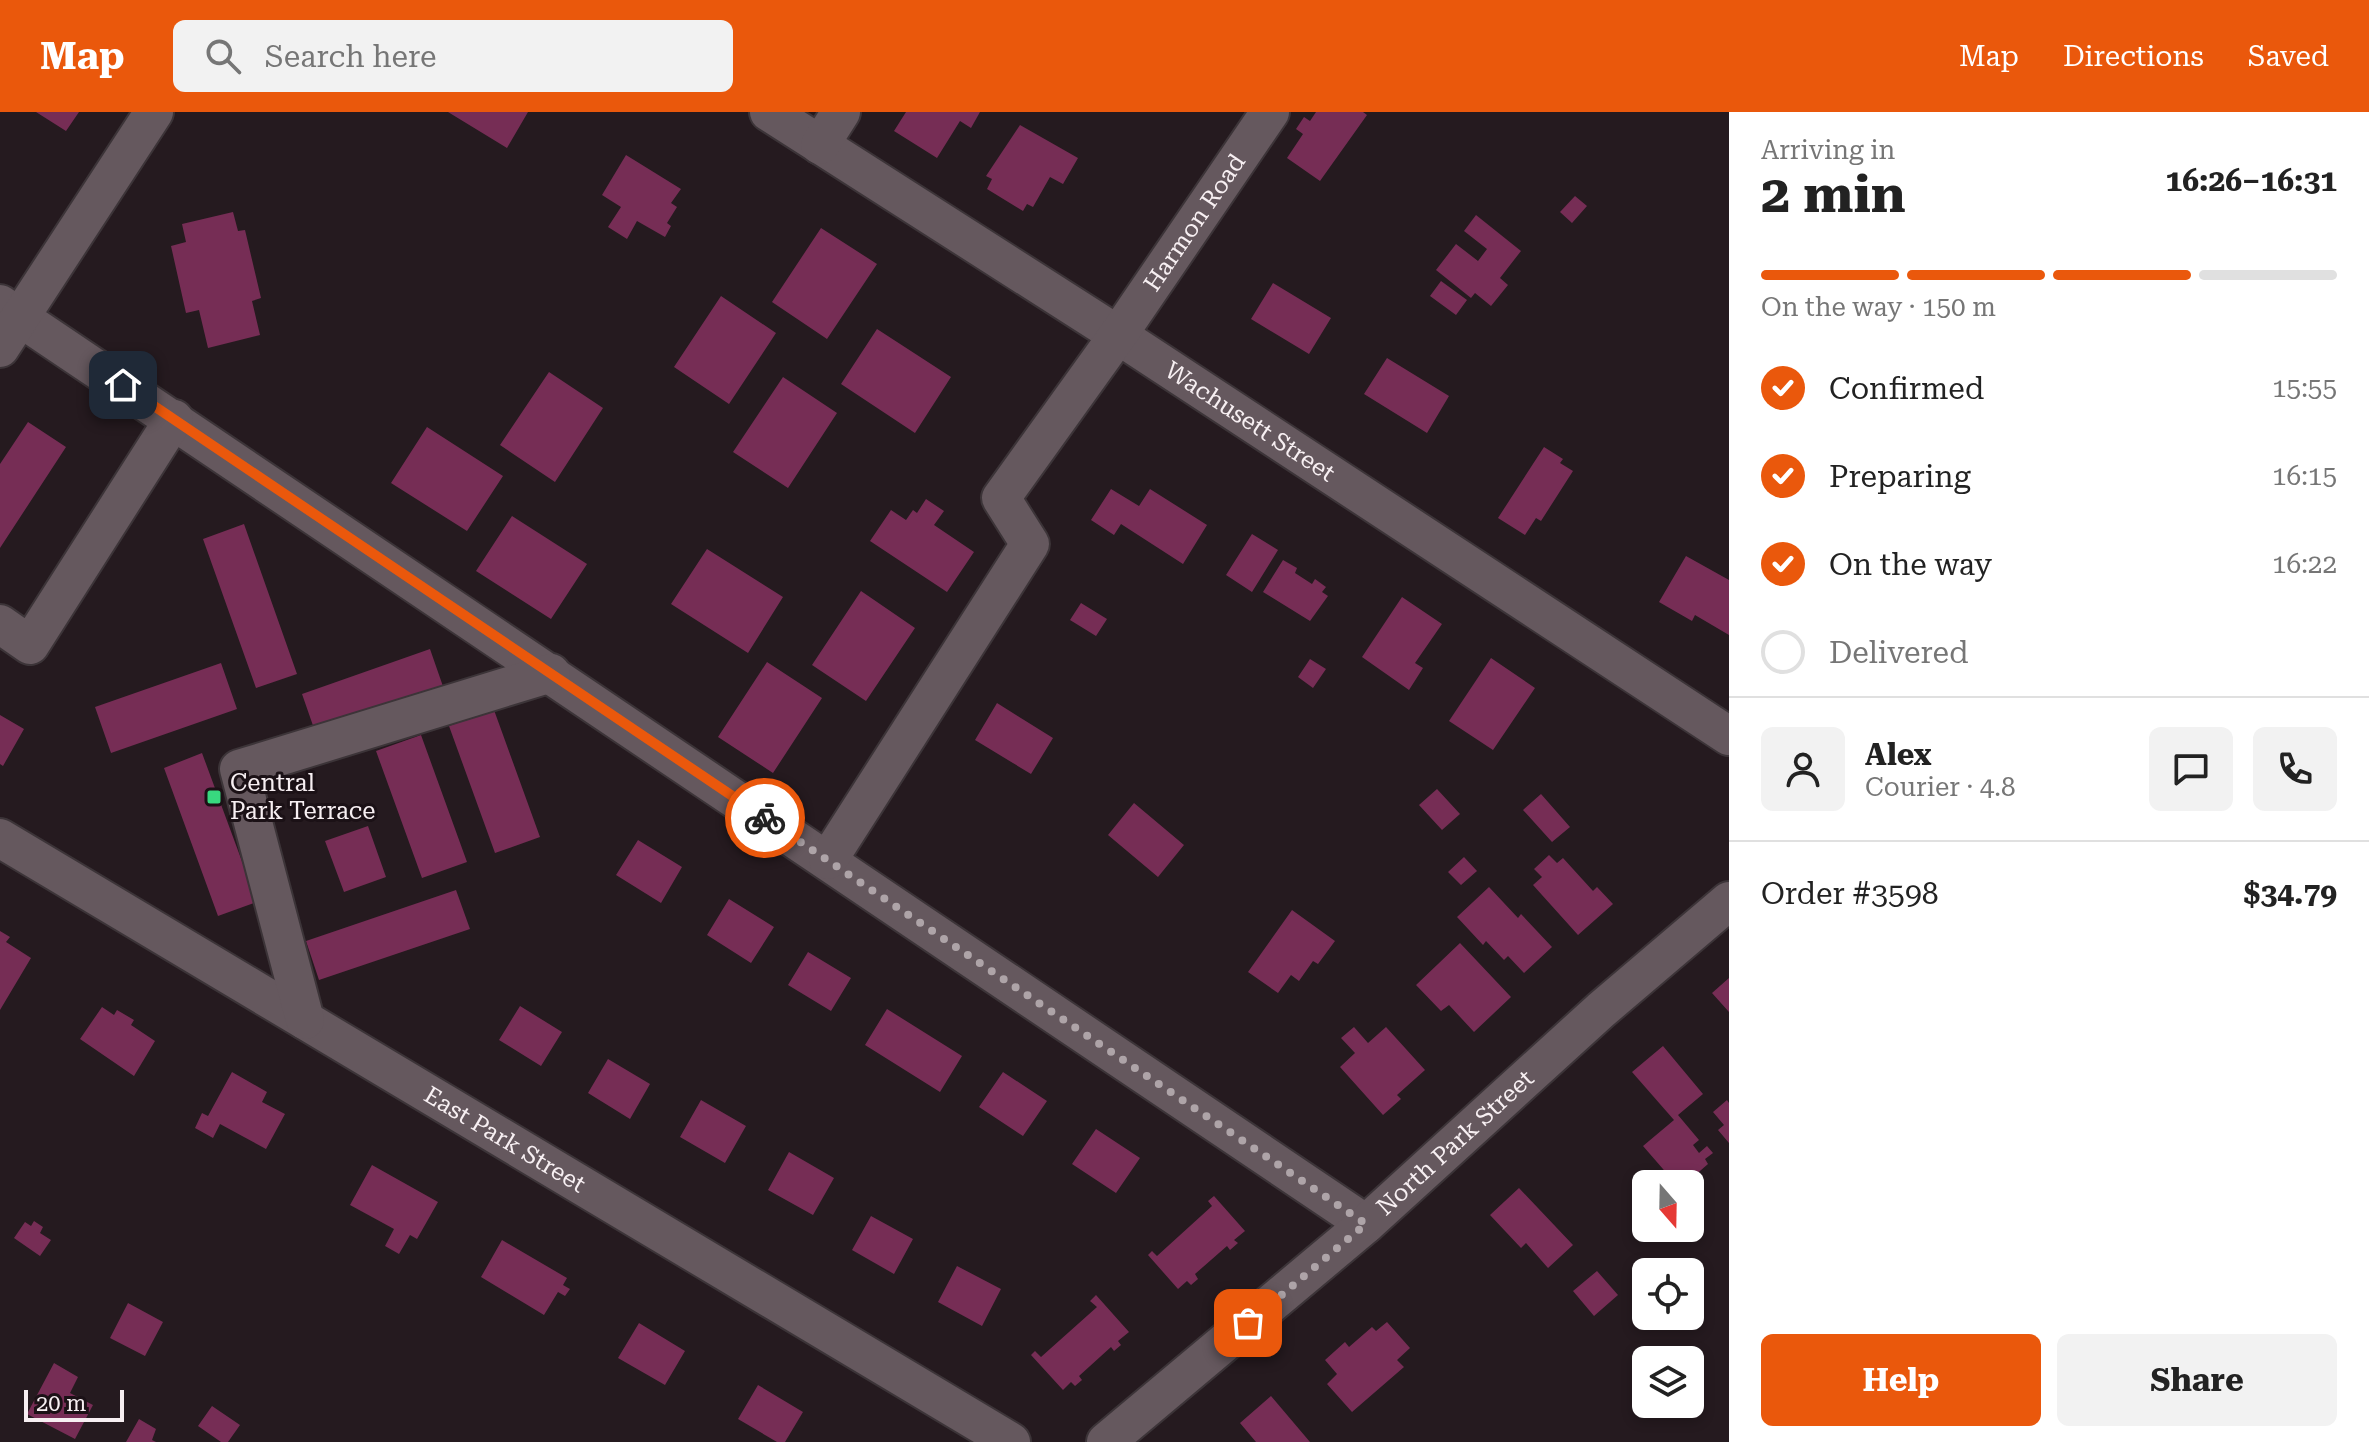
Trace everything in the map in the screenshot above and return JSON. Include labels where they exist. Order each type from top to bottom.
[{"type":"street","points":[[0,348],[10,310],[154,112]]},
{"type":"street","name":"Wachusett Street","points":[[769,112],[1118,335],[1729,736]]},
{"type":"street","points":[[820,145],[841,112]]},
{"type":"street","name":"Harmon Road","points":[[828,860],[1030,544],[1001,498],[1118,335],[1270,112]]},
{"type":"street","points":[[10,310],[1366,1224]]},
{"type":"street","points":[[0,624],[30,645],[174,419]]},
{"type":"street","points":[[305,1020],[239,769],[551,673]]},
{"type":"street","name":"East Park Street","points":[[0,838],[1011,1442]]},
{"type":"street","name":"North Park Street","points":[[1106,1442],[1366,1224],[1601,1010],[1729,901]]},
{"type":"building","points":[[36,112],[79,112],[66,131]]},
{"type":"building","points":[[448,112],[528,112],[507,148]]},
{"type":"building","points":[[906,112],[980,112],[971,128],[960,121],[937,158],[894,131]]},
{"type":"building","points":[[1316,112],[1363,112],[1367,115],[1320,181],[1287,158],[1303,134],[1296,129],[1304,117],[1310,121]]},
{"type":"building","points":[[1020,125],[1078,158],[1063,184],[1050,177],[1033,207],[1027,204],[1023,211],[987,189],[992,179],[986,176]]},
{"type":"building","points":[[626,155],[681,189],[671,203],[677,207],[667,223],[671,226],[665,237],[637,221],[627,239],[608,227],[621,207],[602,195]]},
{"type":"building","points":[[1575,196],[1587,206],[1572,223],[1560,212]]},
{"type":"building","points":[[233,212],[238,231],[245,230],[261,298],[252,301],[260,335],[208,348],[199,310],[186,313],[171,246],[186,242],[182,224]]},
{"type":"building","points":[[1476,215],[1521,251],[1500,278],[1508,285],[1491,306],[1475,293],[1471,298],[1436,270],[1456,244],[1478,261],[1487,249],[1464,231]]},
{"type":"building","points":[[821,228],[877,264],[827,339],[772,302]]},
{"type":"building","points":[[1441,281],[1467,300],[1456,315],[1430,296]]},
{"type":"building","points":[[1273,283],[1331,318],[1309,354],[1251,319]]},
{"type":"building","points":[[721,296],[776,333],[729,404],[674,367]]},
{"type":"building","points":[[877,329],[951,377],[915,433],[841,384]]},
{"type":"building","points":[[1387,358],[1449,396],[1427,433],[1364,394]]},
{"type":"building","points":[[549,372],[603,408],[555,482],[500,445]]},
{"type":"building","points":[[783,377],[837,413],[788,488],[733,452]]},
{"type":"building","points":[[28,422],[66,447],[0,548],[0,464]]},
{"type":"building","points":[[427,427],[503,476],[467,531],[391,483]]},
{"type":"building","points":[[1544,447],[1563,459],[1560,463],[1573,471],[1541,521],[1536,518],[1525,535],[1498,518]]},
{"type":"building","points":[[1111,489],[1139,506],[1150,489],[1207,525],[1183,564],[1121,524],[1114,535],[1091,520]]},
{"type":"building","points":[[926,499],[944,511],[934,525],[974,552],[947,592],[870,541],[891,510],[906,520],[913,510],[917,513]]},
{"type":"building","points":[[512,516],[587,564],[551,619],[476,571]]},
{"type":"building","points":[[244,524],[297,674],[256,688],[203,539]]},
{"type":"building","points":[[1252,534],[1278,550],[1252,592],[1226,575]]},
{"type":"building","points":[[707,549],[783,597],[748,653],[671,604]]},
{"type":"building","points":[[1686,556],[1729,580],[1729,635],[1695,615],[1692,621],[1659,602]]},
{"type":"building","points":[[1283,560],[1297,568],[1295,573],[1312,584],[1315,579],[1326,587],[1322,592],[1328,596],[1310,621],[1263,592]]},
{"type":"building","points":[[861,591],[915,628],[866,701],[812,665]]},
{"type":"building","points":[[1402,597],[1442,624],[1415,663],[1423,668],[1409,690],[1362,657]]},
{"type":"building","points":[[1081,603],[1107,619],[1096,636],[1070,620]]},
{"type":"building","points":[[430,649],[446,695],[318,740],[302,694]]},
{"type":"building","points":[[1491,658],[1535,688],[1493,750],[1449,721]]},
{"type":"building","points":[[1310,659],[1326,669],[1313,688],[1298,677]]},
{"type":"building","points":[[767,662],[822,698],[773,773],[718,737]]},
{"type":"building","points":[[221,663],[237,709],[111,753],[95,707]]},
{"type":"building","points":[[997,703],[1053,738],[1031,774],[975,740]]},
{"type":"building","points":[[494,710],[540,837],[495,853],[449,726]]},
{"type":"building","points":[[0,715],[24,729],[3,766],[0,764]]},
{"type":"building","points":[[421,735],[467,862],[422,878],[376,751]]},
{"type":"building","points":[[202,753],[257,902],[218,916],[164,768]]},
{"type":"building","points":[[1437,789],[1460,814],[1442,830],[1419,805]]},
{"type":"building","points":[[1541,794],[1570,827],[1552,842],[1523,810]]},
{"type":"building","points":[[1134,803],[1184,845],[1158,877],[1108,835]]},
{"type":"building","points":[[368,826],[386,877],[344,892],[325,841]]},
{"type":"building","points":[[638,840],[682,867],[661,903],[616,875]]},
{"type":"building","points":[[1549,855],[1557,863],[1563,858],[1593,891],[1597,887],[1613,904],[1578,935],[1533,885],[1542,877],[1534,869]]},
{"type":"building","points":[[1464,857],[1477,871],[1461,885],[1448,872]]},
{"type":"building","points":[[1489,887],[1518,918],[1521,914],[1552,947],[1524,973],[1508,956],[1504,960],[1486,941],[1483,945],[1457,917]]},
{"type":"building","points":[[456,890],[470,929],[319,980],[306,941]]},
{"type":"building","points":[[729,899],[774,927],[751,963],[707,935]]},
{"type":"building","points":[[1292,910],[1335,941],[1318,964],[1313,961],[1299,981],[1291,975],[1278,993],[1248,972]]},
{"type":"building","points":[[0,931],[10,937],[6,942],[31,958],[0,1010]]},
{"type":"building","points":[[1460,943],[1511,997],[1474,1032],[1449,1005],[1441,1011],[1416,985]]},
{"type":"building","points":[[808,952],[851,978],[831,1011],[788,985]]},
{"type":"building","points":[[1729,978],[1729,1012],[1712,993]]},
{"type":"building","points":[[520,1006],[562,1032],[541,1066],[499,1040]]},
{"type":"building","points":[[102,1007],[114,1015],[117,1010],[134,1020],[131,1025],[155,1041],[134,1076],[80,1039]]},
{"type":"building","points":[[887,1009],[962,1056],[940,1092],[865,1045]]},
{"type":"building","points":[[1354,1027],[1368,1043],[1386,1027],[1425,1070],[1397,1095],[1401,1099],[1383,1115],[1340,1067],[1355,1053],[1341,1038]]},
{"type":"building","points":[[1663,1046],[1703,1094],[1678,1115],[1699,1140],[1693,1145],[1699,1153],[1707,1146],[1713,1153],[1705,1159],[1708,1164],[1701,1170],[1664,1170],[1643,1146],[1674,1120],[1632,1072]]},
{"type":"building","points":[[608,1059],[650,1084],[630,1119],[588,1093]]},
{"type":"building","points":[[232,1072],[267,1092],[262,1102],[285,1114],[266,1149],[220,1124],[213,1138],[195,1128],[202,1113],[208,1116]]},
{"type":"building","points":[[1003,1072],[1047,1101],[1023,1136],[979,1107]]},
{"type":"building","points":[[701,1100],[746,1126],[725,1163],[680,1137]]},
{"type":"building","points":[[1727,1100],[1729,1143],[1718,1130],[1724,1125],[1713,1112]]},
{"type":"building","points":[[1096,1129],[1140,1158],[1116,1193],[1072,1164]]},
{"type":"building","points":[[789,1152],[834,1178],[813,1215],[768,1190]]},
{"type":"building","points":[[372,1165],[438,1202],[417,1239],[410,1235],[399,1254],[385,1246],[394,1229],[350,1205]]},
{"type":"building","points":[[1519,1188],[1573,1245],[1548,1268],[1526,1243],[1521,1248],[1490,1215]]},
{"type":"building","points":[[1214,1196],[1245,1231],[1234,1240],[1238,1243],[1230,1250],[1227,1246],[1195,1274],[1198,1279],[1191,1285],[1187,1281],[1178,1289],[1148,1255],[1152,1251],[1157,1256],[1212,1206],[1208,1201]]},
{"type":"building","points":[[871,1216],[913,1239],[894,1274],[852,1250]]},
{"type":"building","points":[[34,1221],[43,1227],[40,1233],[51,1240],[40,1256],[14,1238],[25,1222],[31,1226]]},
{"type":"building","points":[[502,1240],[567,1278],[563,1285],[570,1289],[565,1296],[558,1292],[544,1315],[481,1277]]},
{"type":"building","points":[[957,1266],[1001,1289],[982,1326],[938,1302]]},
{"type":"building","points":[[1597,1271],[1618,1295],[1594,1316],[1573,1291]]},
{"type":"building","points":[[1096,1295],[1129,1332],[1118,1341],[1121,1345],[1114,1351],[1111,1347],[1079,1376],[1082,1380],[1075,1386],[1071,1382],[1063,1390],[1031,1355],[1035,1351],[1041,1357],[1097,1307],[1090,1301]]},
{"type":"building","points":[[128,1303],[163,1322],[145,1356],[110,1338]]},
{"type":"building","points":[[1387,1322],[1410,1348],[1397,1360],[1404,1367],[1352,1412],[1327,1384],[1337,1374],[1325,1360],[1345,1342],[1349,1347],[1372,1327],[1376,1331]]},
{"type":"building","points":[[639,1323],[685,1351],[665,1385],[618,1358]]},
{"type":"building","points":[[54,1363],[78,1377],[70,1393],[93,1405],[75,1439],[27,1414]]},
{"type":"building","points":[[758,1385],[803,1412],[785,1442],[777,1442],[738,1419]]},
{"type":"building","points":[[1271,1396],[1310,1442],[1256,1442],[1240,1423]]},
{"type":"building","points":[[212,1406],[240,1425],[228,1442],[221,1442],[198,1426]]},
{"type":"building","points":[[139,1419],[156,1429],[152,1440],[156,1442],[126,1442]]},
{"type":"way so far","points":[[765,818],[1366,1224],[1248,1323]]},
{"type":"place","name":"Central Park Terrace","points":[[214,797]]},
{"type":"route","points":[[123,385],[765,818]]}]
